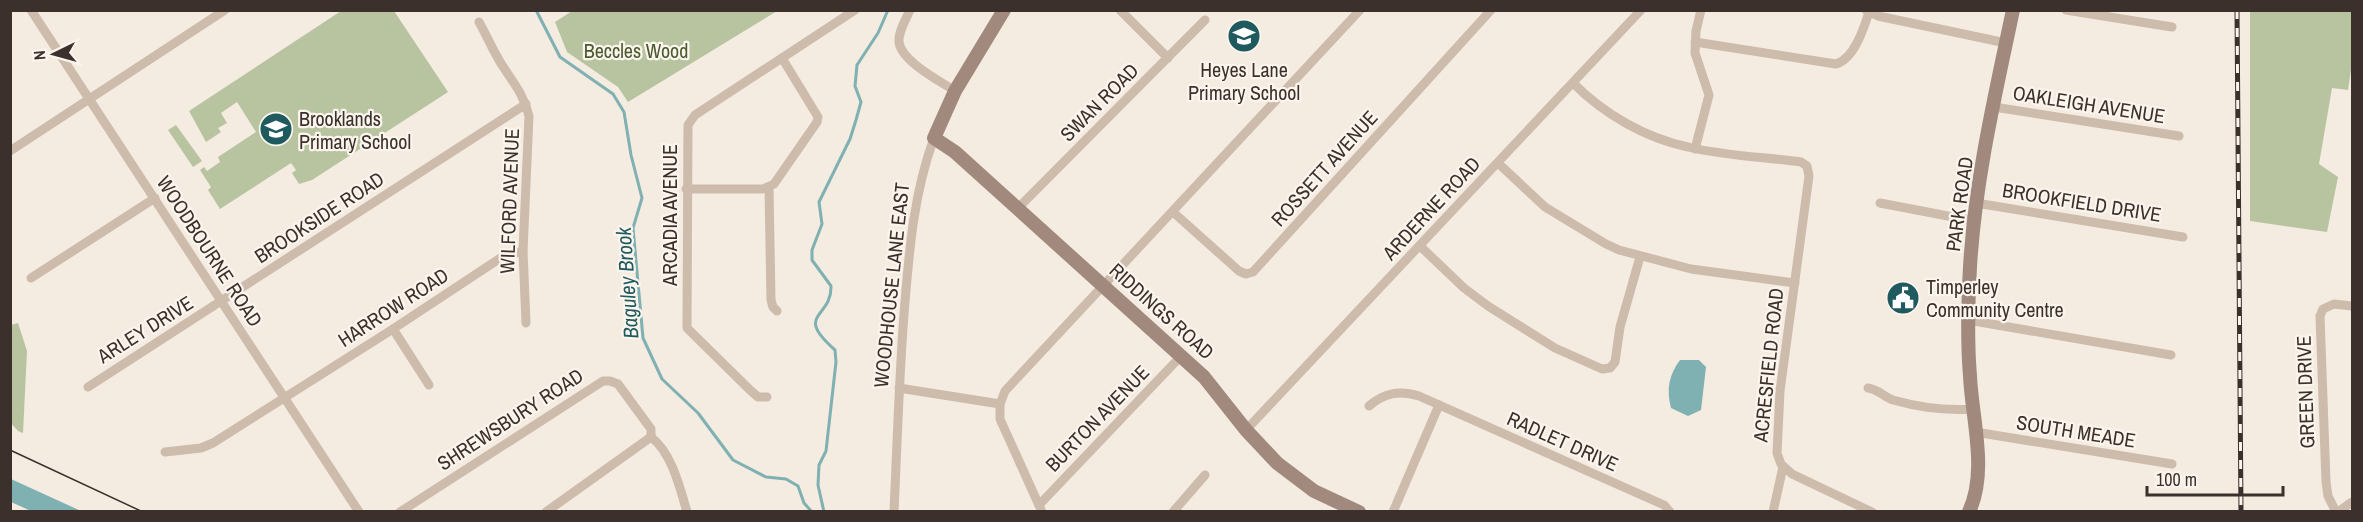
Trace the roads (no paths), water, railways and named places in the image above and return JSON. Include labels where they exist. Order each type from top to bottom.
[{"type":"street","name":"WOODBOURNE ROAD","points":[[31,10],[359,512]]},
{"type":"street","points":[[10,151],[225,10]]},
{"type":"street","name":"ARCADIA AVENUE","points":[[767,397],[758,397],[687,328],[688,125],[691,118],[855,10]]},
{"type":"street","points":[[910,10],[900,37],[901,47],[910,60],[955,91]]},
{"type":"street","name":"WOODHOUSE LANE EAST","points":[[894,512],[900,388],[913,220],[922,171],[955,91],[1004,10]]},
{"type":"street","points":[[1120,10],[1168,58]]},
{"type":"street","points":[[1040,508],[1003,426],[1000,404],[1010,385],[1360,10]]},
{"type":"street","name":"ROSSETT AVENUE","points":[[1173,212],[1239,271],[1246,274],[1253,272],[1491,10]]},
{"type":"street","name":"ARDERNE ROAD","points":[[1246,430],[1641,10]]},
{"type":"street","points":[[1573,83],[1597,105],[1631,126],[1695,149],[1708,94],[1696,59],[1695,42],[1701,10]]},
{"type":"street","name":"PARK ROAD","points":[[1969,512],[1978,483],[1968,320],[1974,221],[2013,10]]},
{"type":"street","points":[[2066,10],[2172,27]]},
{"type":"street","points":[[1695,42],[1836,64],[1844,60],[1852,49],[1863,30],[1867,11],[2006,43]]},
{"type":"street","name":"SWAN ROAD","points":[[1018,208],[1205,20]]},
{"type":"street","name":"WILFORD AVENUE","points":[[479,22],[526,104],[530,131],[523,251],[526,323]]},
{"type":"street","points":[[777,311],[771,303],[769,188],[817,122],[818,117],[782,58]]},
{"type":"street","name":"BROOKSIDE ROAD","points":[[221,302],[526,104]]},
{"type":"street","name":"OAKLEIGH AVENUE","points":[[1994,107],[2179,136]]},
{"type":"street","name":"RIDDINGS ROAD","points":[[934,138],[955,152],[1182,356],[1204,377],[1246,430],[1277,464],[1318,494],[1359,512]]},
{"type":"street","name":"ACRESFIELD ROAD","points":[[1695,149],[1798,162],[1807,166],[1809,176],[1776,429],[1777,453],[1783,467],[1792,474],[1872,512]]},
{"type":"street","points":[[1498,163],[1545,207],[1606,244],[1640,257],[1691,269],[1795,283]]},
{"type":"street","points":[[686,189],[769,188]]},
{"type":"street","points":[[32,278],[155,198]]},
{"type":"street","points":[[1881,203],[1974,221]]},
{"type":"street","name":"BROOKFIELD DRIVE","points":[[1976,203],[2182,237]]},
{"type":"street","points":[[1420,246],[1459,284],[1488,306],[1555,348],[1602,369],[1610,368],[1615,362],[1620,327],[1640,257]]},
{"type":"street","name":"HARROW ROAD","points":[[165,452],[204,447],[285,398],[502,257],[523,251]]},
{"type":"street","points":[[2318,299],[2325,307],[2334,304],[2352,306]]},
{"type":"street","name":"ARLEY DRIVE","points":[[88,387],[221,302]]},
{"type":"street","name":"GREEN DRIVE","points":[[2325,307],[2320,316],[2326,482],[2328,496],[2337,512]]},
{"type":"street","points":[[1968,320],[2171,354]]},
{"type":"street","points":[[393,329],[429,386]]},
{"type":"street","name":"BURTON AVENUE","points":[[1040,508],[1182,356]]},
{"type":"street","name":"SHREWSBURY ROAD","points":[[400,512],[603,381],[613,381],[618,384],[651,429],[651,437],[657,442],[676,476],[687,512]]},
{"type":"street","points":[[1871,385],[1894,400],[1940,408],[1973,409]]},
{"type":"street","points":[[900,388],[1000,404]]},
{"type":"street","name":"RADLET DRIVE","points":[[1369,406],[1382,397],[1400,393],[1419,396],[1664,505],[1671,512]]},
{"type":"street","points":[[1394,512],[1439,405]]},
{"type":"street","name":"SOUTH MEADE","points":[[1975,432],[2172,464]]},
{"type":"street","points":[[546,512],[651,437]]},
{"type":"street","points":[[1773,512],[1783,467]]},
{"type":"street","points":[[1173,512],[1204,476]]},
{"type":"street","points":[[2337,512],[2352,502]]},
{"type":"water","points":[[1680,360],[1699,360],[1706,367],[1701,410],[1688,416],[1671,408],[1670,401],[1670,382],[1673,371]]},
{"type":"water","points":[[11,479],[81,511],[31,511],[11,502]]},
{"type":"waterway","name":"Baguley Brook","points":[[536,10],[560,57],[613,94],[624,112],[631,155],[642,198],[633,228],[643,338],[662,379],[698,413],[733,460],[766,477],[786,479],[798,486],[804,503],[812,512]]},
{"type":"waterway","points":[[824,512],[818,485],[819,465],[826,451],[836,362],[835,350],[817,329],[816,322],[830,297],[831,286],[812,260],[812,250],[822,224],[819,202],[850,139],[861,102],[855,86],[857,65],[878,33],[888,10]]},
{"type":"tram line","points":[[10,450],[143,512]]},
{"type":"railway","points":[[2237,10],[2241,512]]},
{"type":"place","name":"Heyes Lane Primary School","points":[[1244,36]]},
{"type":"place","name":"Brooklands Primary School","points":[[276,129]]},
{"type":"place","name":"Timperley Community Centre","points":[[1903,298]]},
{"type":"park label","name":"Beccles Wood","points":[[636,50]]}]
